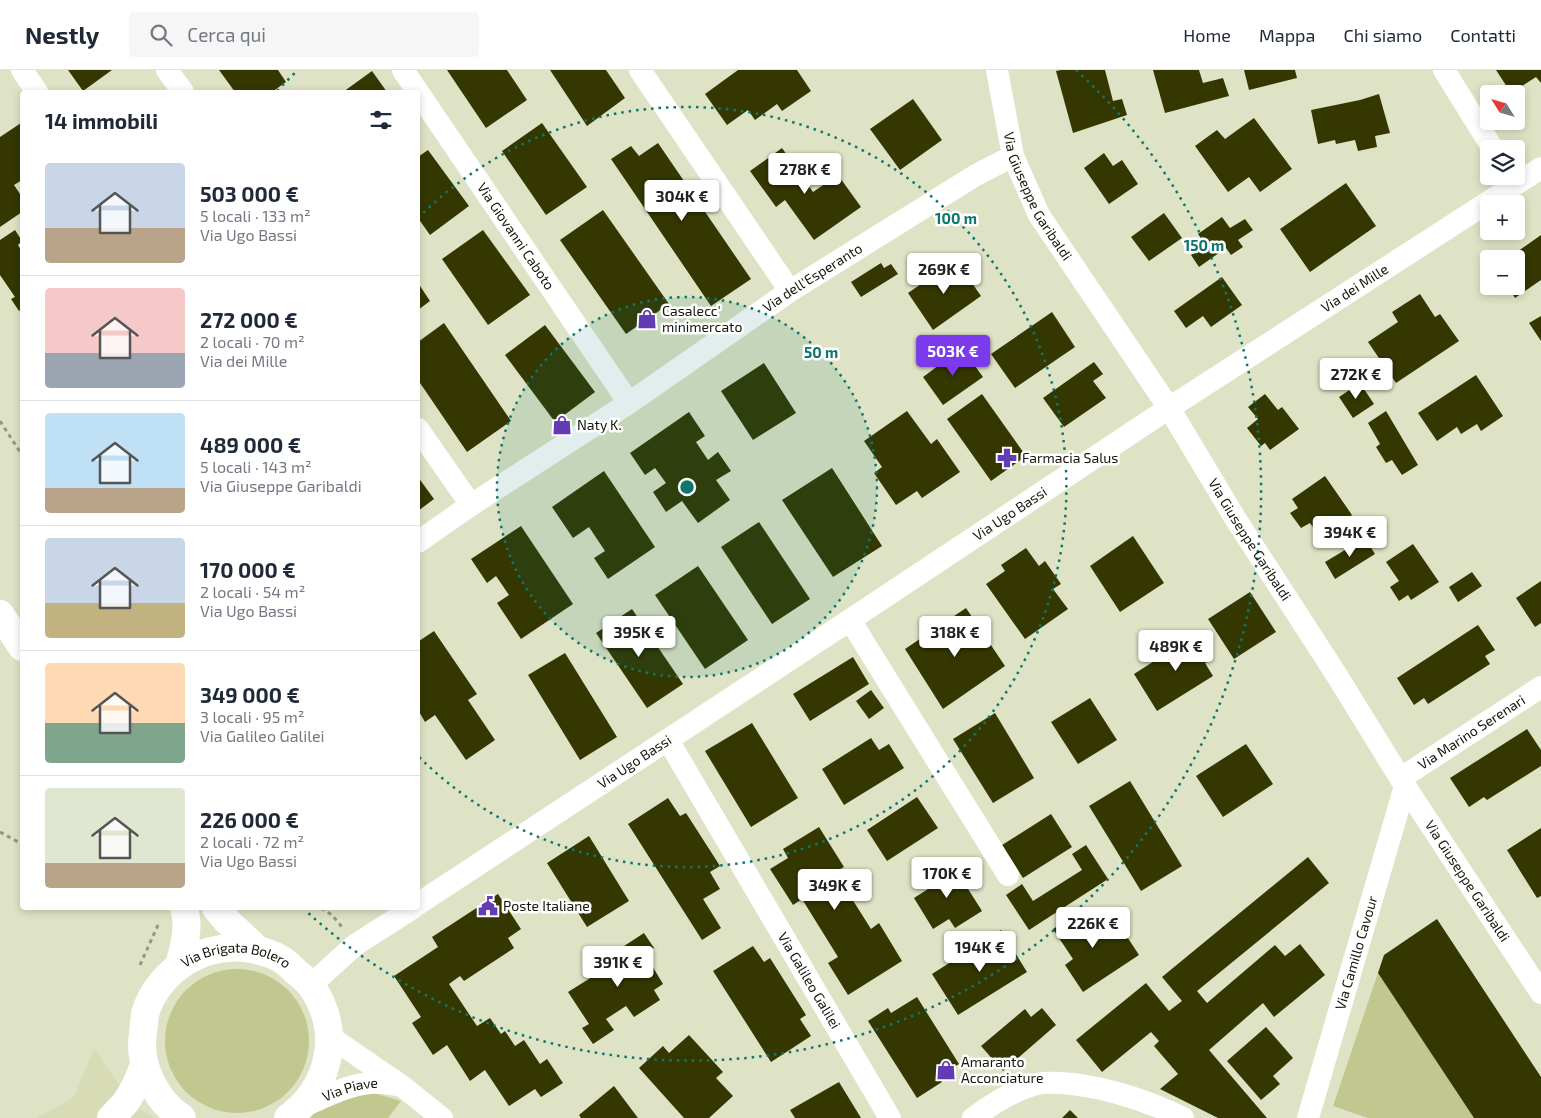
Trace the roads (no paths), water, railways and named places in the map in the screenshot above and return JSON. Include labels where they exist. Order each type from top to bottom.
[{"type":"street","points":[[22,70],[36,90]]},
{"type":"street","points":[[167,70],[182,90]]},
{"type":"street","name":"Via Giovanni Caboto","points":[[403,70],[417,90]]},
{"type":"street","points":[[640,70],[790,291]]},
{"type":"street","name":"Via Giuseppe Garibaldi","points":[[997,70],[1013,156],[1039,215],[1169,408],[1235,518],[1403,782],[1541,993]]},
{"type":"street","points":[[1444,70],[1487,140]]},
{"type":"street","name":"Via Giovanni Caboto","points":[[420,95],[629,402]]},
{"type":"street","name":"Via dell'Esperanto","points":[[420,541],[629,402],[790,291],[976,175],[1013,156]]},
{"type":"street","name":"Via dei Mille","points":[[1525,175],[1541,168]]},
{"type":"street","name":"Via dei Mille","points":[[1169,408],[1505,185]]},
{"type":"street","name":"Via Ugo Bassi","points":[[420,903],[1169,408]]},
{"type":"street","points":[[420,432],[471,505]]},
{"type":"street","points":[[0,614],[20,644]]},
{"type":"street","points":[[850,620],[1008,876]]},
{"type":"street","name":"Via Marino Serenari","points":[[1403,782],[1541,686]]},
{"type":"street","name":"Via Galileo Galilei","points":[[668,740],[890,1118]]},
{"type":"street","name":"Via Camillo Cavour","points":[[1308,1118],[1403,782]]},
{"type":"street","points":[[179,966],[186,938],[187,918],[185,910]]},
{"type":"street","points":[[218,910],[257,949]]},
{"type":"street","points":[[311,985],[355,945],[409,910]]},
{"type":"street","name":"Via Brigata Bolero","points":[[182,1118],[166,1104],[152,1084],[144,1065],[142,1042],[146,1013],[151,999],[160,985],[179,966],[197,955],[214,949],[235,947],[257,949],[282,959],[311,985],[325,1013],[329,1036],[327,1058],[323,1073],[312,1094],[294,1113]]},
{"type":"street","name":"Via Piave","points":[[329,1036],[402,1086],[442,1118]]},
{"type":"street","points":[[111,1118],[126,1102],[136,1086],[144,1065]]},
{"type":"street","name":"Via Piave","points":[[294,1113],[336,1092],[359,1086],[381,1083],[402,1086]]},
{"type":"street","points":[[974,1118],[988,1106],[1020,1091],[1042,1083],[1064,1083],[1093,1087],[1135,1098],[1183,1118]]},
{"type":"place","name":"Casalecc' minimercato","points":[[647,319]]},
{"type":"place","name":"Naty K.","points":[[562,425]]},
{"type":"place","name":"Farmacia Salus","points":[[1007,458]]},
{"type":"place","name":"Poste Italiane","points":[[488,906]]},
{"type":"place","name":"Amaranto Acconciature","points":[[946,1070]]}]
